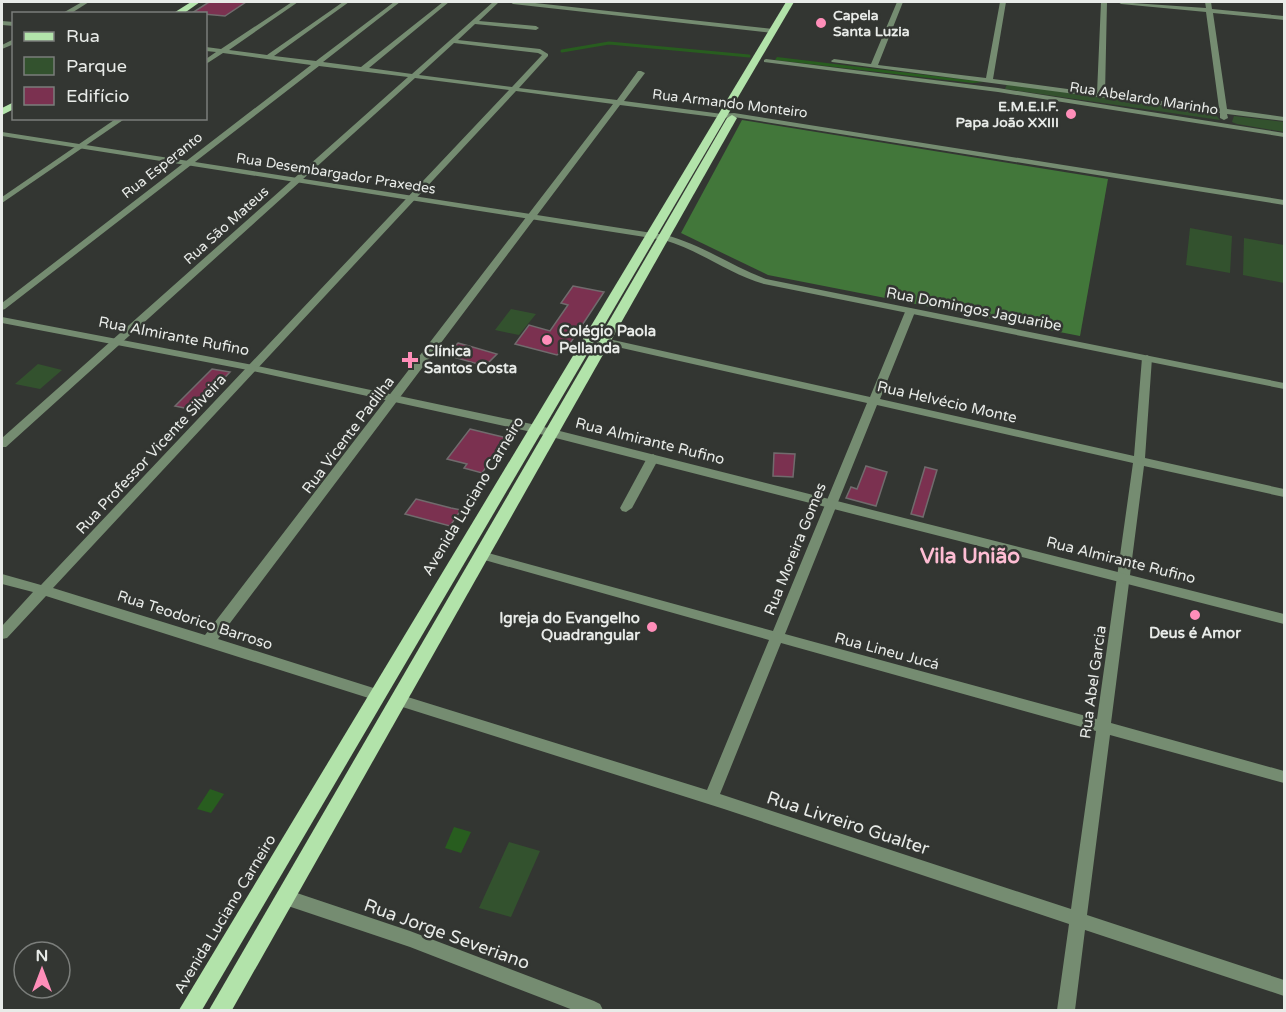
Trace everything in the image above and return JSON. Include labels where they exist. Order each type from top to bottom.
[{"type":"main road","points":[[169,12],[186,2]]},
{"type":"main road","points":[[179,12],[196,2]]},
{"type":"main road","name":"Avenida Luciano Carneiro","points":[[765,57],[773,31],[790,2]]},
{"type":"main road","name":"Avenida Luciano Carneiro","points":[[220,1011],[481,555],[544,431],[728,116],[800,2]]},
{"type":"main road","name":"Avenida Luciano Carneiro","points":[[190,1011],[378,695],[604,340],[624,294]]},
{"type":"street","points":[[68,12],[86,2]]},
{"type":"street","points":[[207,61],[295,2]]},
{"type":"street","points":[[268,57],[346,2]]},
{"type":"street","name":"Rua Esperanto","points":[[2,307],[397,2]]},
{"type":"street","points":[[363,69],[446,2]]},
{"type":"street","name":"Rua São Mateus","points":[[2,444],[496,2]]},
{"type":"street","points":[[513,2],[773,31]]},
{"type":"street","points":[[558,2],[587,9]]},
{"type":"street","points":[[587,9],[594,2]]},
{"type":"street","points":[[874,65],[900,2]]},
{"type":"street","points":[[989,80],[1003,2]]},
{"type":"street","points":[[1101,95],[1104,2]]},
{"type":"street","points":[[1120,2],[1284,18]]},
{"type":"street","points":[[1208,2],[1225,125]]},
{"type":"street","points":[[474,22],[536,28]]},
{"type":"street","name":"Rua Professor Vicente Silveira","points":[[2,634],[546,55],[540,51],[453,41]]},
{"type":"street","name":"Rua Armando Monteiro","points":[[207,49],[728,116],[1284,203]]},
{"type":"street","name":"Rua Abelardo Marinho","points":[[765,57],[874,65],[989,80],[999,85],[1284,135]]},
{"type":"street","name":"Rua Abelardo Marinho","points":[[765,57],[1101,95],[1284,119]]},
{"type":"street","name":"Rua Vicente Padilha","points":[[208,642],[641,73]]},
{"type":"street","points":[[2,201],[120,120]]},
{"type":"street","name":"Rua Desembargador Praxedes","points":[[2,134],[659,236]]},
{"type":"street","name":"Rua Domingos Jaguaribe","points":[[659,236],[751,278],[1284,386]]},
{"type":"street","name":"Rua Moreira Gomes","points":[[711,798],[910,312]]},
{"type":"street","name":"Rua Almirante Rufino","points":[[2,320],[395,397],[544,431],[1284,619]]},
{"type":"street","name":"Rua Helvécio Monte","points":[[604,340],[1284,493]]},
{"type":"street","name":"Rua Abel Garcia","points":[[1065,1011],[1139,460],[1147,358]]},
{"type":"street","points":[[626,508],[653,458]]},
{"type":"street","name":"Rua Lineu Jucá","points":[[481,555],[1284,777]]},
{"type":"street","name":"Rua Teodorico Barroso","points":[[2,579],[378,695]]},
{"type":"street","name":"Rua Livreiro Gualter","points":[[398,700],[711,798],[1284,988]]},
{"type":"street","name":"Rua Jorge Severiano","points":[[285,897],[410,939],[594,1011]]},
{"type":"green space","points":[[1007,84],[1214,113],[1220,120],[1005,89]]},
{"type":"green space","points":[[1234,116],[1284,122],[1284,132],[1237,124],[1232,122]]},
{"type":"green space","points":[[1190,228],[1232,236],[1230,273],[1186,265]]},
{"type":"green space","points":[[1244,238],[1284,245],[1284,283],[1243,275]]},
{"type":"green space","points":[[511,309],[536,314],[519,335],[495,330]]},
{"type":"green space","points":[[38,364],[62,370],[40,389],[15,384]]},
{"type":"green space","points":[[509,842],[540,851],[511,917],[479,908]]},
{"type":"shaded area","points":[[777,57],[984,82],[972,83],[775,60]]},
{"type":"shaded area","points":[[742,120],[1108,179],[1080,336],[768,275],[681,233]]},
{"type":"shaded area","points":[[210,789],[224,794],[211,813],[197,809]]},
{"type":"shaded area","points":[[454,827],[471,832],[461,853],[445,848]]},
{"type":"building","points":[[209,2],[246,2],[225,16],[194,12]]},
{"type":"building","points":[[573,286],[604,292],[569,345],[557,355],[515,344],[529,325],[550,331],[568,305],[561,303]]},
{"type":"building","points":[[458,343],[497,354],[485,366],[446,355]]},
{"type":"building","points":[[212,369],[230,372],[194,410],[175,406]]},
{"type":"building","points":[[470,429],[507,438],[482,473],[464,468],[467,464],[447,459]]},
{"type":"building","points":[[774,453],[795,454],[793,477],[773,476]]},
{"type":"building","points":[[866,466],[887,472],[876,506],[846,498],[851,487],[857,489]]},
{"type":"building","points":[[925,467],[937,470],[923,517],[911,514]]},
{"type":"building","points":[[416,499],[461,510],[450,526],[405,514]]},
{"type":"waterway","points":[[562,51],[609,43],[749,56]]},
{"type":"place","name":"Capela Santa Luzia","points":[[821,23]]},
{"type":"place","name":"E.M.E.I.F. Papa João XXIII","points":[[1071,114]]},
{"type":"place","name":"Colégio Paola Pellanda","points":[[547,340]]},
{"type":"place","name":"Clínica Santos Costa","points":[[410,360]]},
{"type":"place","name":"Deus é Amor","points":[[1195,615]]},
{"type":"place","name":"Igreja do Evangelho Quadrangular","points":[[652,627]]},
{"type":"district","name":"Vila União","points":[[970,556]]}]
